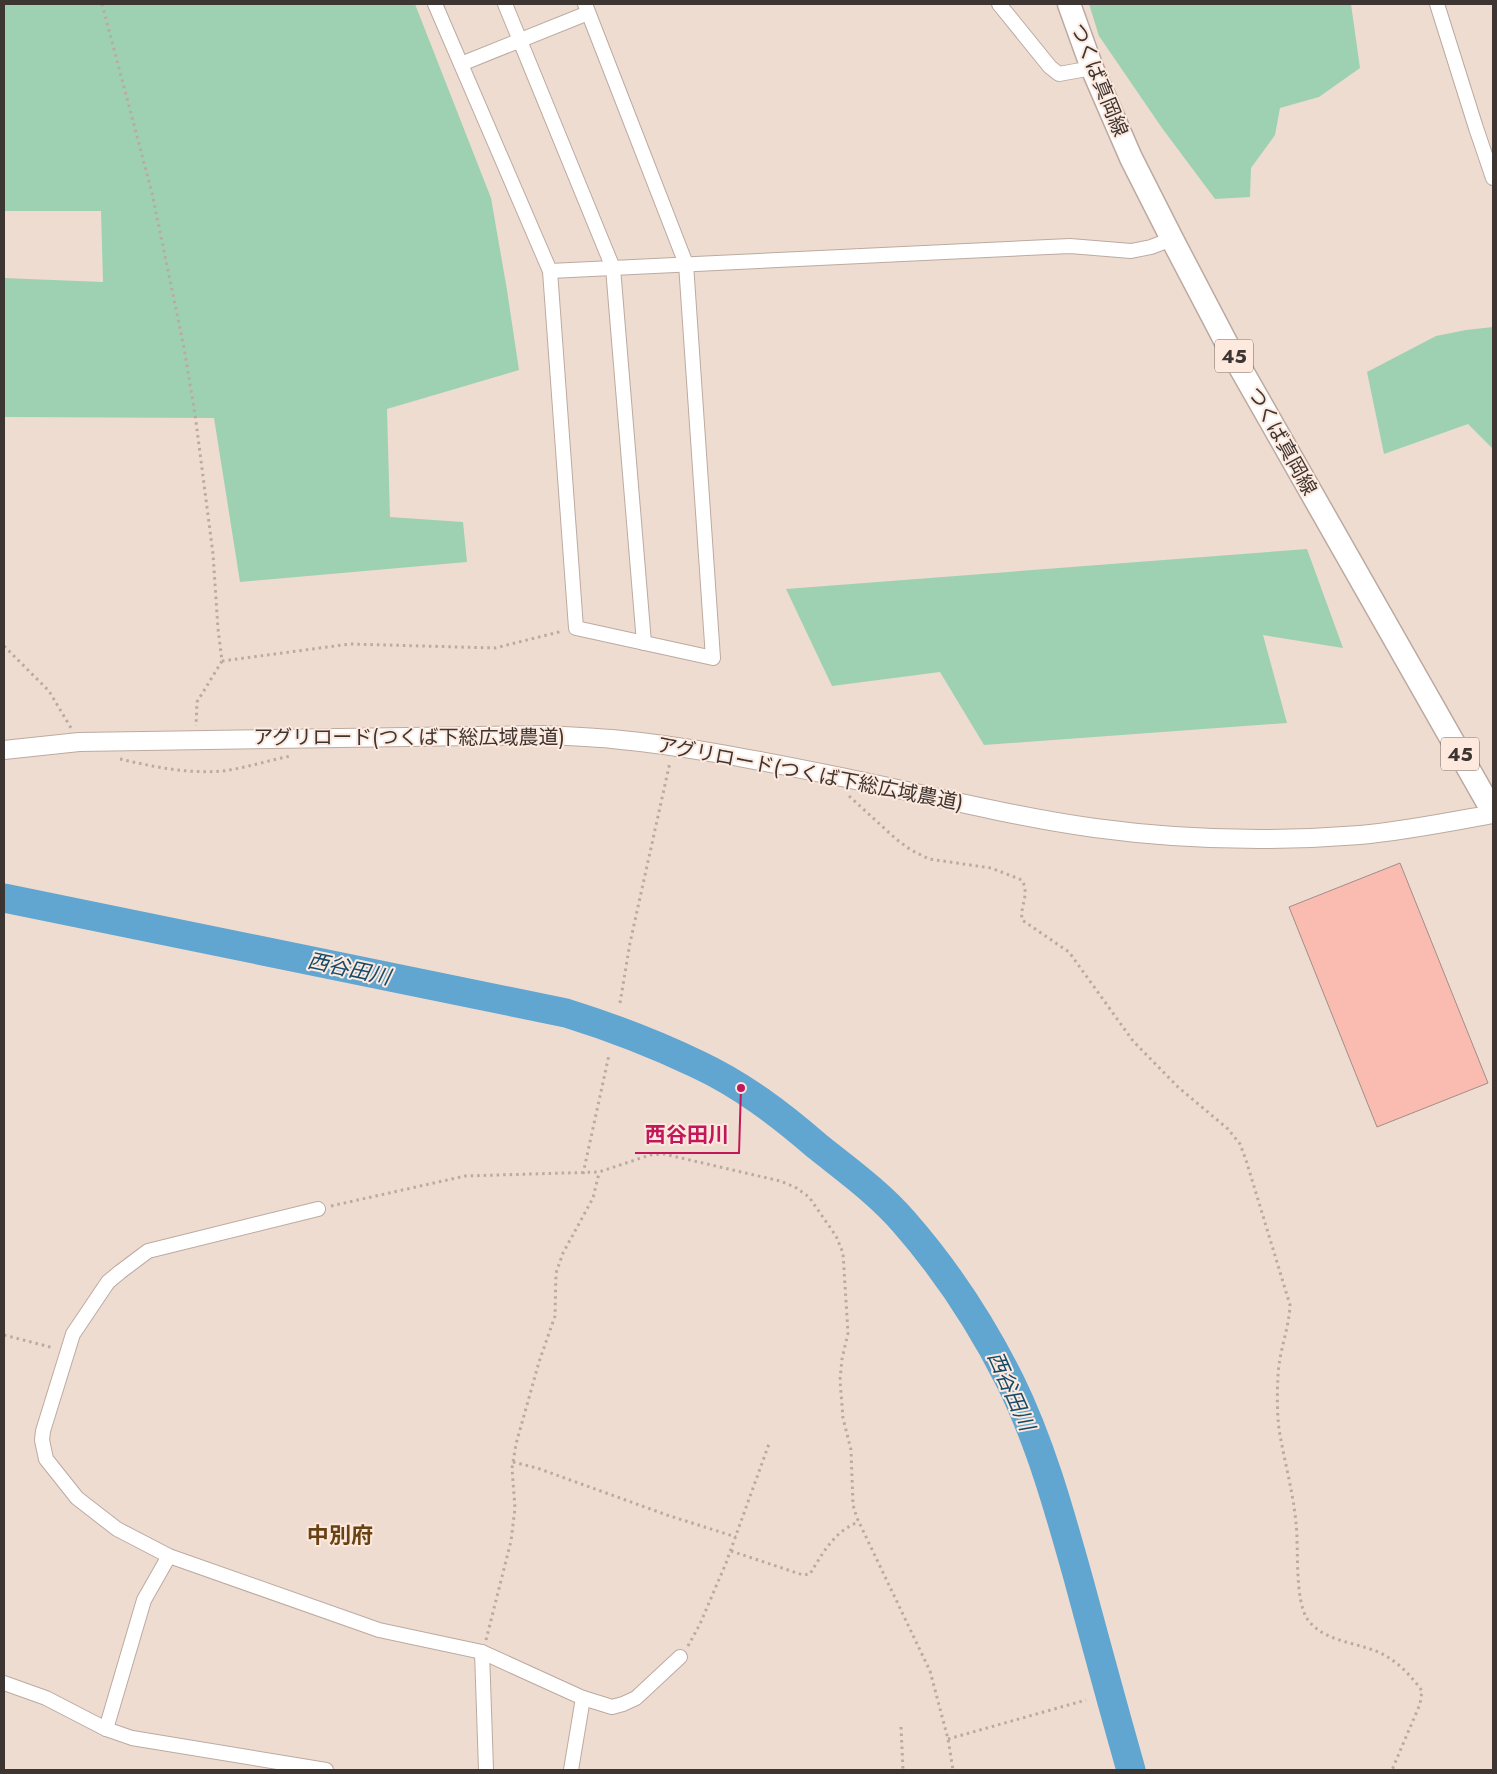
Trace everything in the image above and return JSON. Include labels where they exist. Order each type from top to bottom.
[{"type":"main road","name":"つくば真岡線","points":[[1069,4],[1092,68],[1131,158],[1172,239],[1243,373],[1493,813]]},
{"type":"street","points":[[435,4],[550,270],[576,628],[713,658],[686,264],[586,8],[520,41],[461,64]]},
{"type":"street","points":[[505,4],[613,268],[644,643]]},
{"type":"street","points":[[999,4],[1050,67],[1059,74],[1092,68]]},
{"type":"street","points":[[1437,4],[1493,178]]},
{"type":"street","points":[[550,270],[1070,246],[1132,251],[1151,247],[1172,239]]},
{"type":"street","name":"アグリロード(つくば下総広域農道)","points":[[4,750],[79,742],[545,735],[611,739],[673,746],[837,776],[1044,820],[1097,828],[1190,837],[1238,839],[1360,835],[1421,828],[1493,813]]},
{"type":"street","points":[[318,1208],[148,1251],[108,1282],[73,1334],[43,1431],[42,1440],[46,1459],[78,1498],[116,1529],[169,1556],[378,1630],[482,1652],[583,1698],[612,1707],[623,1704],[636,1698],[680,1657]]},
{"type":"street","points":[[106,1729],[144,1600],[169,1556]]},
{"type":"street","points":[[482,1652],[486,1770]]},
{"type":"street","points":[[4,1683],[46,1698],[106,1729],[132,1738],[291,1767],[326,1770]]},
{"type":"street","points":[[571,1770],[583,1698]]},
{"type":"path","points":[[102,4],[152,193],[184,348],[195,414],[213,554],[222,661],[197,702],[195,739]]},
{"type":"path","points":[[222,661],[350,644],[495,648],[576,628]]},
{"type":"path","points":[[620,1003],[630,942],[673,746]]},
{"type":"path","points":[[837,776],[848,795],[896,839],[911,850],[930,860],[991,868],[1022,880],[1026,888],[1021,912],[1022,920],[1069,952],[1133,1042],[1178,1088],[1228,1129],[1240,1144],[1290,1305],[1290,1317],[1281,1350],[1278,1396],[1279,1427],[1296,1522],[1302,1607],[1308,1620],[1319,1630],[1332,1637],[1386,1656],[1415,1682],[1422,1691],[1420,1704],[1392,1770]]},
{"type":"path","points":[[583,1174],[609,1055]]},
{"type":"path","points":[[318,1208],[465,1176],[583,1174],[599,1172],[650,1155],[664,1154],[780,1181],[795,1187],[809,1197],[836,1236],[843,1253],[848,1332],[840,1380],[843,1418],[851,1450],[853,1505],[859,1522],[930,1670],[948,1739],[953,1770]]},
{"type":"path","points":[[482,1652],[511,1541],[515,1508],[513,1462],[516,1444],[539,1362],[555,1316],[556,1273],[563,1253],[593,1198],[599,1172]]},
{"type":"path","points":[[4,1335],[67,1352]]},
{"type":"path","points":[[680,1657],[700,1624],[731,1551],[770,1441]]},
{"type":"path","points":[[513,1462],[537,1468],[736,1537]]},
{"type":"path","points":[[731,1551],[803,1575],[810,1574],[830,1542],[852,1524],[859,1522]]},
{"type":"path","points":[[948,1739],[1086,1700]]},
{"type":"path","points":[[901,1727],[903,1770]]},
{"type":"green space","points":[[4,4],[415,4],[491,198],[519,370],[387,409],[390,517],[463,522],[467,562],[240,582],[214,418],[4,417],[4,278],[103,282],[101,211],[4,211]]},
{"type":"green space","points":[[1089,4],[1351,4],[1360,68],[1319,97],[1280,108],[1275,135],[1251,168],[1250,197],[1215,199],[1162,128],[1099,36]]},
{"type":"green space","points":[[1493,327],[1493,449],[1468,424],[1384,454],[1367,372],[1436,336]]},
{"type":"green space","points":[[1307,549],[1343,648],[1263,635],[1287,723],[984,745],[940,672],[832,686],[786,589]]},
{"type":"building","points":[[1400,863],[1488,1083],[1377,1127],[1289,907]]},
{"type":"waterway","name":"西谷田川","points":[[4,898],[566,1013],[633,1036],[714,1072],[775,1112],[862,1182],[904,1222],[949,1279],[999,1360],[1021,1405],[1049,1479],[1072,1555],[1131,1770]]},
{"type":"place","name":"西谷田川","points":[[741,1088]]},
{"type":"district","name":"中別府","points":[[340,1535]]}]
